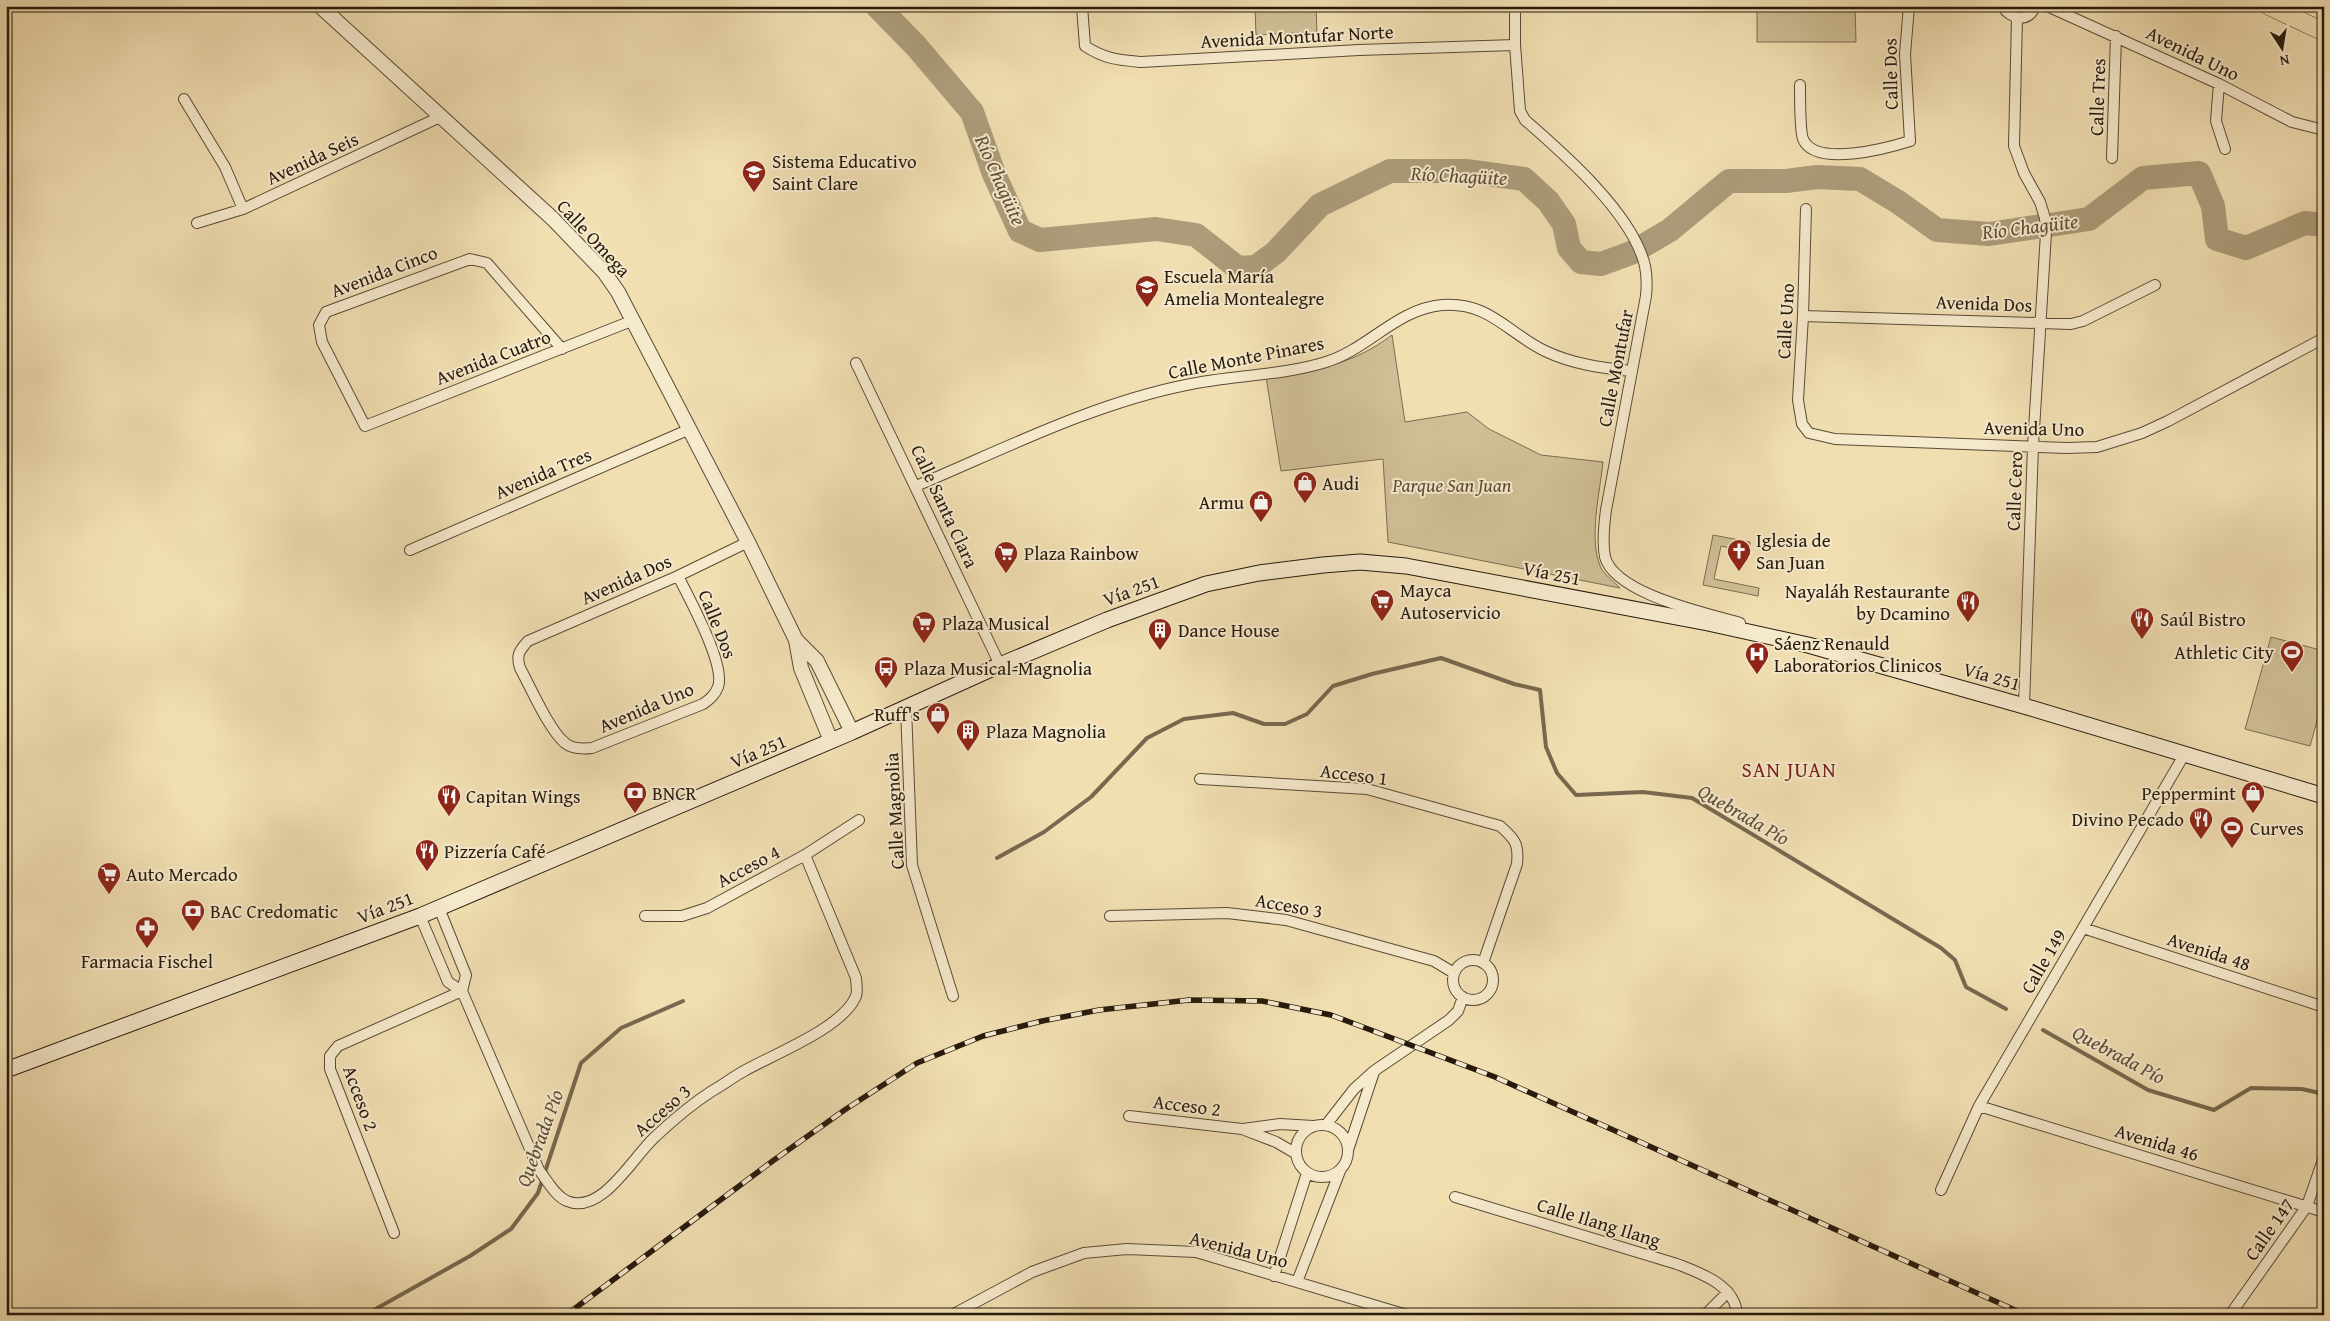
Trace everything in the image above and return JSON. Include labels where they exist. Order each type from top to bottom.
[{"type":"highway","points":[[2269,6],[2324,32]]},
{"type":"main road","name":"Vía 251","points":[[6,1070],[420,916],[832,741],[1000,665],[1107,620],[1206,584],[1259,573],[1360,562],[1416,568],[1708,623],[1808,645],[2024,706],[2324,796]]},
{"type":"street","name":"Calle Omega","points":[[320,6],[531,199],[586,252],[618,292],[748,542],[796,640],[801,668],[832,741]]},
{"type":"street","name":"Avenida Montufar Norte","points":[[1082,6],[1085,46],[1101,57],[1141,62],[1350,50],[1515,45]]},
{"type":"street","name":"Calle Montufar","points":[[1515,6],[1518,104],[1525,120],[1578,166],[1614,211],[1636,244],[1644,264],[1646,296],[1604,527],[1605,558],[1622,581],[1647,594],[1808,645]]},
{"type":"street","name":"Calle Dos","points":[[1800,85],[1803,139],[1810,147],[1820,153],[1877,151],[1910,141],[1905,54],[1909,6]]},
{"type":"street","points":[[2002,6],[2007,14],[2017,18],[2026,17],[2034,11],[2035,6]]},
{"type":"street","name":"Avenida Uno","points":[[2047,6],[2219,84],[2292,122],[2324,130]]},
{"type":"street","name":"Calle Cero","points":[[2017,18],[2014,146],[2024,173],[2040,202],[2045,218],[2046,233],[2033,446],[2024,706]]},
{"type":"street","name":"Calle Tres","points":[[2112,158],[2116,36]]},
{"type":"street","points":[[2219,84],[2216,121],[2225,149]]},
{"type":"street","points":[[184,98],[224,167],[243,209]]},
{"type":"street","name":"Avenida Seis","points":[[197,223],[243,209],[440,117]]},
{"type":"street","name":"Calle Uno","points":[[1806,209],[1798,400],[1802,424],[1808,433]]},
{"type":"street","name":"Avenida Cinco","points":[[365,426],[322,342],[319,325],[326,312],[470,259],[486,263],[562,349]]},
{"type":"street","name":"Avenida Dos","points":[[1803,316],[2040,322],[2059,325],[2083,321],[2155,285]]},
{"type":"street","name":"Calle Monte Pinares","points":[[916,486],[1110,405],[1186,384],[1296,369],[1329,361],[1349,353],[1402,317],[1420,310],[1442,305],[1479,309],[1545,350],[1580,363],[1631,371]]},
{"type":"street","name":"Avenida Cuatro","points":[[365,426],[634,320]]},
{"type":"street","name":"Avenida Uno","points":[[1808,433],[1835,439],[2067,448],[2097,447],[2135,435],[2168,421],[2324,338]]},
{"type":"street","name":"Calle Santa Clara","points":[[856,363],[1000,665]]},
{"type":"street","name":"Avenida Tres","points":[[410,550],[690,429]]},
{"type":"street","name":"Avenida Dos","points":[[579,749],[566,744],[556,733],[520,668],[519,651],[528,641],[678,576],[748,542]]},
{"type":"street","name":"Calle Dos","points":[[678,576],[706,632],[719,673],[719,686]]},
{"type":"street","name":"Calle Omega","points":[[796,640],[817,661],[852,732]]},
{"type":"street","name":"Avenida Uno","points":[[579,749],[592,748],[703,704],[713,697],[719,686]]},
{"type":"street","name":"Calle Magnolia","points":[[906,708],[912,865],[954,996]]},
{"type":"street","name":"Calle 149","points":[[1941,1190],[1979,1106],[2184,755]]},
{"type":"street","name":"Acceso 1","points":[[1200,779],[1367,789],[1500,826],[1513,837],[1518,849],[1518,864],[1483,963]]},
{"type":"street","name":"Acceso 4","points":[[645,916],[682,916],[707,908],[805,856],[859,820]]},
{"type":"street","name":"Acceso 3","points":[[462,991],[539,1170],[555,1192],[566,1201],[579,1204],[594,1200],[606,1191],[654,1137],[701,1099],[744,1071],[828,1027],[848,1009],[857,995],[856,978],[805,856]]},
{"type":"street","points":[[420,916],[448,982],[462,991],[466,975],[439,908]]},
{"type":"street","name":"Acceso 3","points":[[1110,916],[1227,913],[1286,920],[1434,961],[1454,973]]},
{"type":"street","name":"Avenida 48","points":[[2083,928],[2324,1006]]},
{"type":"street","points":[[1475,960],[1483,963],[1489,969],[1492,977],[1492,986],[1480,998],[1472,1000],[1463,997],[1456,991],[1453,982],[1454,973],[1466,961],[1475,960]]},
{"type":"street","name":"Acceso 2","points":[[394,1233],[330,1069],[330,1056],[338,1046],[462,991]]},
{"type":"street","points":[[1340,1171],[1329,1177],[1317,1177],[1306,1173],[1298,1164],[1296,1153],[1298,1141],[1305,1131],[1321,1126],[1354,1089],[1374,1071],[1449,1020],[1458,1011],[1463,997]]},
{"type":"street","points":[[1297,1282],[1340,1171],[1346,1162],[1348,1150],[1374,1071]]},
{"type":"street","name":"Avenida 46","points":[[1979,1106],[2324,1212]]},
{"type":"street","name":"Acceso 2","points":[[1128,1116],[1242,1129],[1280,1124],[1321,1126]]},
{"type":"street","points":[[1321,1126],[1337,1130],[1345,1138],[1348,1150]]},
{"type":"street","name":"Acceso 2","points":[[1242,1129],[1276,1142],[1296,1153]]},
{"type":"street","name":"Calle 147","points":[[2230,1315],[2307,1206],[2324,1157]]},
{"type":"street","points":[[1274,1276],[1306,1173]]},
{"type":"street","name":"Calle Ilang Ilang","points":[[1455,1197],[1677,1264],[1707,1276],[1728,1292]]},
{"type":"street","name":"Avenida Uno","points":[[952,1315],[1032,1272],[1084,1253],[1127,1248],[1196,1252],[1407,1315]]},
{"type":"street","points":[[1704,1315],[1728,1292],[1737,1307],[1737,1315]]},
{"type":"green space","points":[[1255,6],[1316,6],[1317,32],[1256,35]]},
{"type":"green space","points":[[1757,6],[1855,6],[1856,42],[1757,42]]},
{"type":"green space","name":"Parque San Juan","points":[[1392,335],[1405,422],[1467,412],[1489,429],[1541,455],[1603,462],[1596,516],[1595,544],[1601,568],[1620,588],[1388,542],[1383,459],[1281,471],[1266,377],[1317,369],[1347,360]]},
{"type":"green space","points":[[1713,535],[1750,542],[1749,552],[1721,546],[1714,579],[1759,588],[1758,596],[1703,585]]},
{"type":"green space","name":"Athletic City","points":[[2271,637],[2324,651],[2324,696],[2310,746],[2245,729]]},
{"type":"waterway","name":"Río Chagüite","points":[[877,6],[916,46],[972,112],[994,174],[1020,231],[1040,240],[1156,229],[1196,235],[1238,268],[1256,267],[1276,252],[1320,205],[1390,171],[1466,171],[1524,179],[1548,201],[1564,224],[1569,248],[1581,262],[1601,264],[1631,253],[1670,230],[1729,181],[1786,181],[1817,177],[1860,179],[1898,202],[1937,230],[1989,234],[2089,219],[2143,178],[2199,173],[2213,206],[2217,239],[2246,248],[2305,223],[2324,225]]},
{"type":"waterway","name":"Quebrada Pío","points":[[997,858],[1044,832],[1091,797],[1147,738],[1184,719],[1233,713],[1264,724],[1285,724],[1307,714],[1333,686],[1372,674],[1441,658],[1514,684],[1540,690],[1546,747],[1557,773],[1576,795],[1643,792],[1692,798],[1941,948],[1955,960],[1966,987],[2006,1009]]},
{"type":"waterway","name":"Quebrada Pío","points":[[365,1315],[470,1256],[511,1229],[538,1193],[581,1063],[621,1028],[683,1001]]},
{"type":"waterway","name":"Quebrada Pío","points":[[2043,1030],[2148,1090],[2214,1110],[2251,1088],[2302,1089],[2324,1094]]},
{"type":"railway","points":[[566,1315],[774,1160],[846,1109],[917,1063],[983,1036],[1042,1021],[1099,1010],[1189,1000],[1262,1001],[1331,1015],[1495,1077],[2026,1315]]},
{"type":"place","name":"Sistema Educativo Saint Clare","points":[[754,193]]},
{"type":"place","name":"Escuela María Amelia Montealegre","points":[[1147,308]]},
{"type":"place","name":"Audi","points":[[1305,504]]},
{"type":"place","name":"Armu","points":[[1261,523]]},
{"type":"place","name":"Iglesia de San Juan","points":[[1739,572]]},
{"type":"place","name":"Plaza Rainbow","points":[[1006,574]]},
{"type":"place","name":"Mayca Autoservicio","points":[[1382,622]]},
{"type":"place","name":"Nayaláh Restaurante by Dcamino","points":[[1968,623]]},
{"type":"place","name":"Saúl Bistro","points":[[2142,640]]},
{"type":"place","name":"Plaza Musical","points":[[924,644]]},
{"type":"place","name":"Dance House","points":[[1160,651]]},
{"type":"place","name":"Athletic City","points":[[2292,673]]},
{"type":"place","name":"Sáenz Renauld Laboratorios Clinicos","points":[[1757,675]]},
{"type":"place","name":"Plaza Musical-Magnolia","points":[[886,689]]},
{"type":"place","name":"Ruff's","points":[[938,735]]},
{"type":"place","name":"Plaza Magnolia","points":[[968,752]]},
{"type":"place","name":"BNCR","points":[[635,814]]},
{"type":"place","name":"Peppermint","points":[[2253,814]]},
{"type":"place","name":"Capitan Wings","points":[[449,817]]},
{"type":"place","name":"Divino Pecado","points":[[2201,840]]},
{"type":"place","name":"Curves","points":[[2232,849]]},
{"type":"place","name":"Pizzería Café","points":[[427,872]]},
{"type":"place","name":"Auto Mercado","points":[[109,895]]},
{"type":"place","name":"BAC Credomatic","points":[[193,932]]},
{"type":"place","name":"Farmacia Fischel","points":[[147,949]]},
{"type":"district","name":"SAN JUAN","points":[[1789,769]]}]
